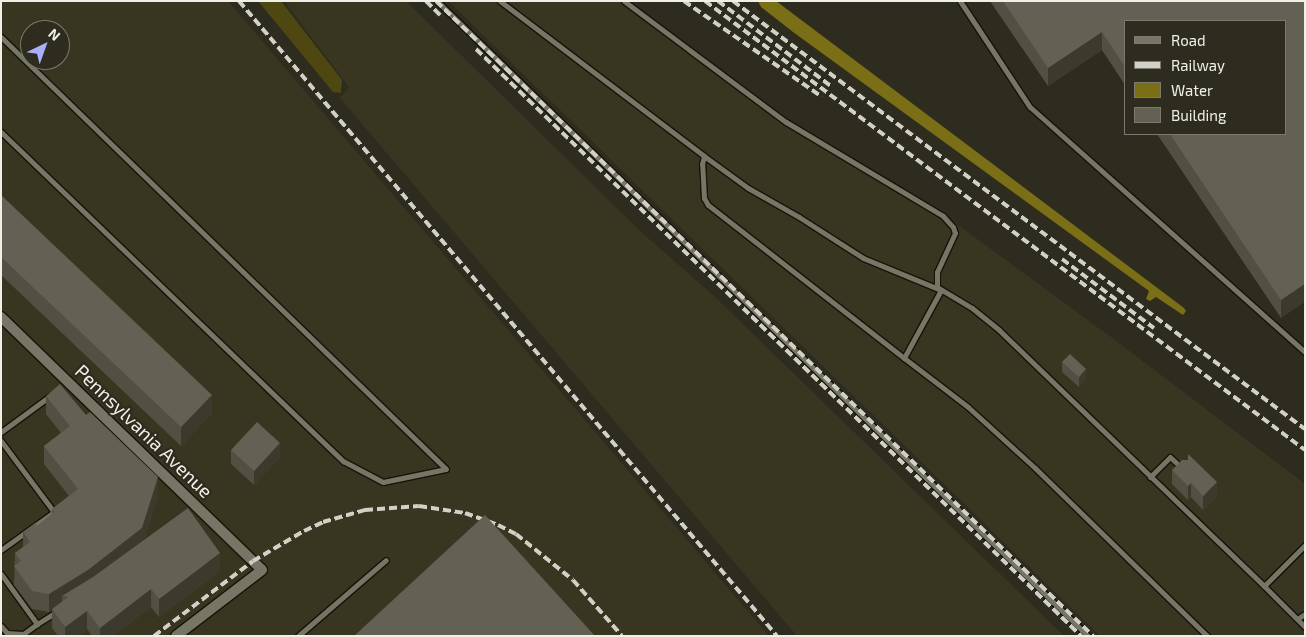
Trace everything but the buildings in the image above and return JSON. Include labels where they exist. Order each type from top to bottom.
[{"type":"street","name":"Pennsylvania Avenue","points":[[1,316],[64,383],[190,505],[262,570],[176,636]]},
{"type":"lane","points":[[438,1],[1088,636]]},
{"type":"lane","points":[[500,1],[748,188],[863,258],[941,290],[972,308],[999,330],[1305,627]]},
{"type":"lane","points":[[624,1],[786,122],[943,216],[953,227],[955,233],[936,276],[936,284],[941,290]]},
{"type":"lane","points":[[960,1],[1030,107],[1305,352]]},
{"type":"lane","points":[[1,37],[446,469],[383,482],[343,460],[1,132]]},
{"type":"lane","points":[[704,156],[702,164],[704,198],[708,205],[968,408],[1035,468],[1207,636]]},
{"type":"lane","points":[[904,358],[941,290]]},
{"type":"lane","points":[[1,432],[56,390]]},
{"type":"lane","points":[[1,441],[54,512],[1,550]]},
{"type":"lane","points":[[1150,476],[1170,457],[1185,471]]},
{"type":"lane","points":[[1264,586],[1305,545]]},
{"type":"lane","points":[[298,636],[386,560]]},
{"type":"lane","points":[[1,574],[37,624]]},
{"type":"lane","points":[[1,626],[7,633],[24,635],[60,609]]},
{"type":"lane","points":[[1297,619],[1305,614]]},
{"type":"shaded area","points":[[1,1],[228,1],[769,636],[1,636]]},
{"type":"shaded area","points":[[258,1],[281,1],[342,80],[341,93],[333,92]]},
{"type":"shaded area","points":[[284,1],[406,1],[638,229],[714,296],[1064,636],[797,636],[340,98],[349,87]]},
{"type":"shaded area","points":[[448,1],[630,1],[808,134],[932,206],[1111,337],[1305,484],[1305,636],[1100,636]]},
{"type":"water","points":[[758,1],[776,1],[1186,311],[1183,315],[1156,297],[1150,301],[1146,299],[1149,291],[793,32],[761,7]]},
{"type":"railway","points":[[239,1],[777,636]]},
{"type":"railway","points":[[426,1],[440,15]]},
{"type":"railway","points":[[436,1],[1093,636]]},
{"type":"railway","points":[[684,1],[822,97]]},
{"type":"railway","points":[[705,1],[1305,450]]},
{"type":"railway","points":[[718,1],[832,87]]},
{"type":"railway","points":[[733,1],[1305,429]]},
{"type":"railway","points":[[476,49],[1081,636]]},
{"type":"railway","points":[[1062,259],[1154,328]]},
{"type":"railway","points":[[154,636],[253,561],[304,531],[323,522],[365,510],[419,506],[465,513],[516,534],[573,580],[622,636]]}]
